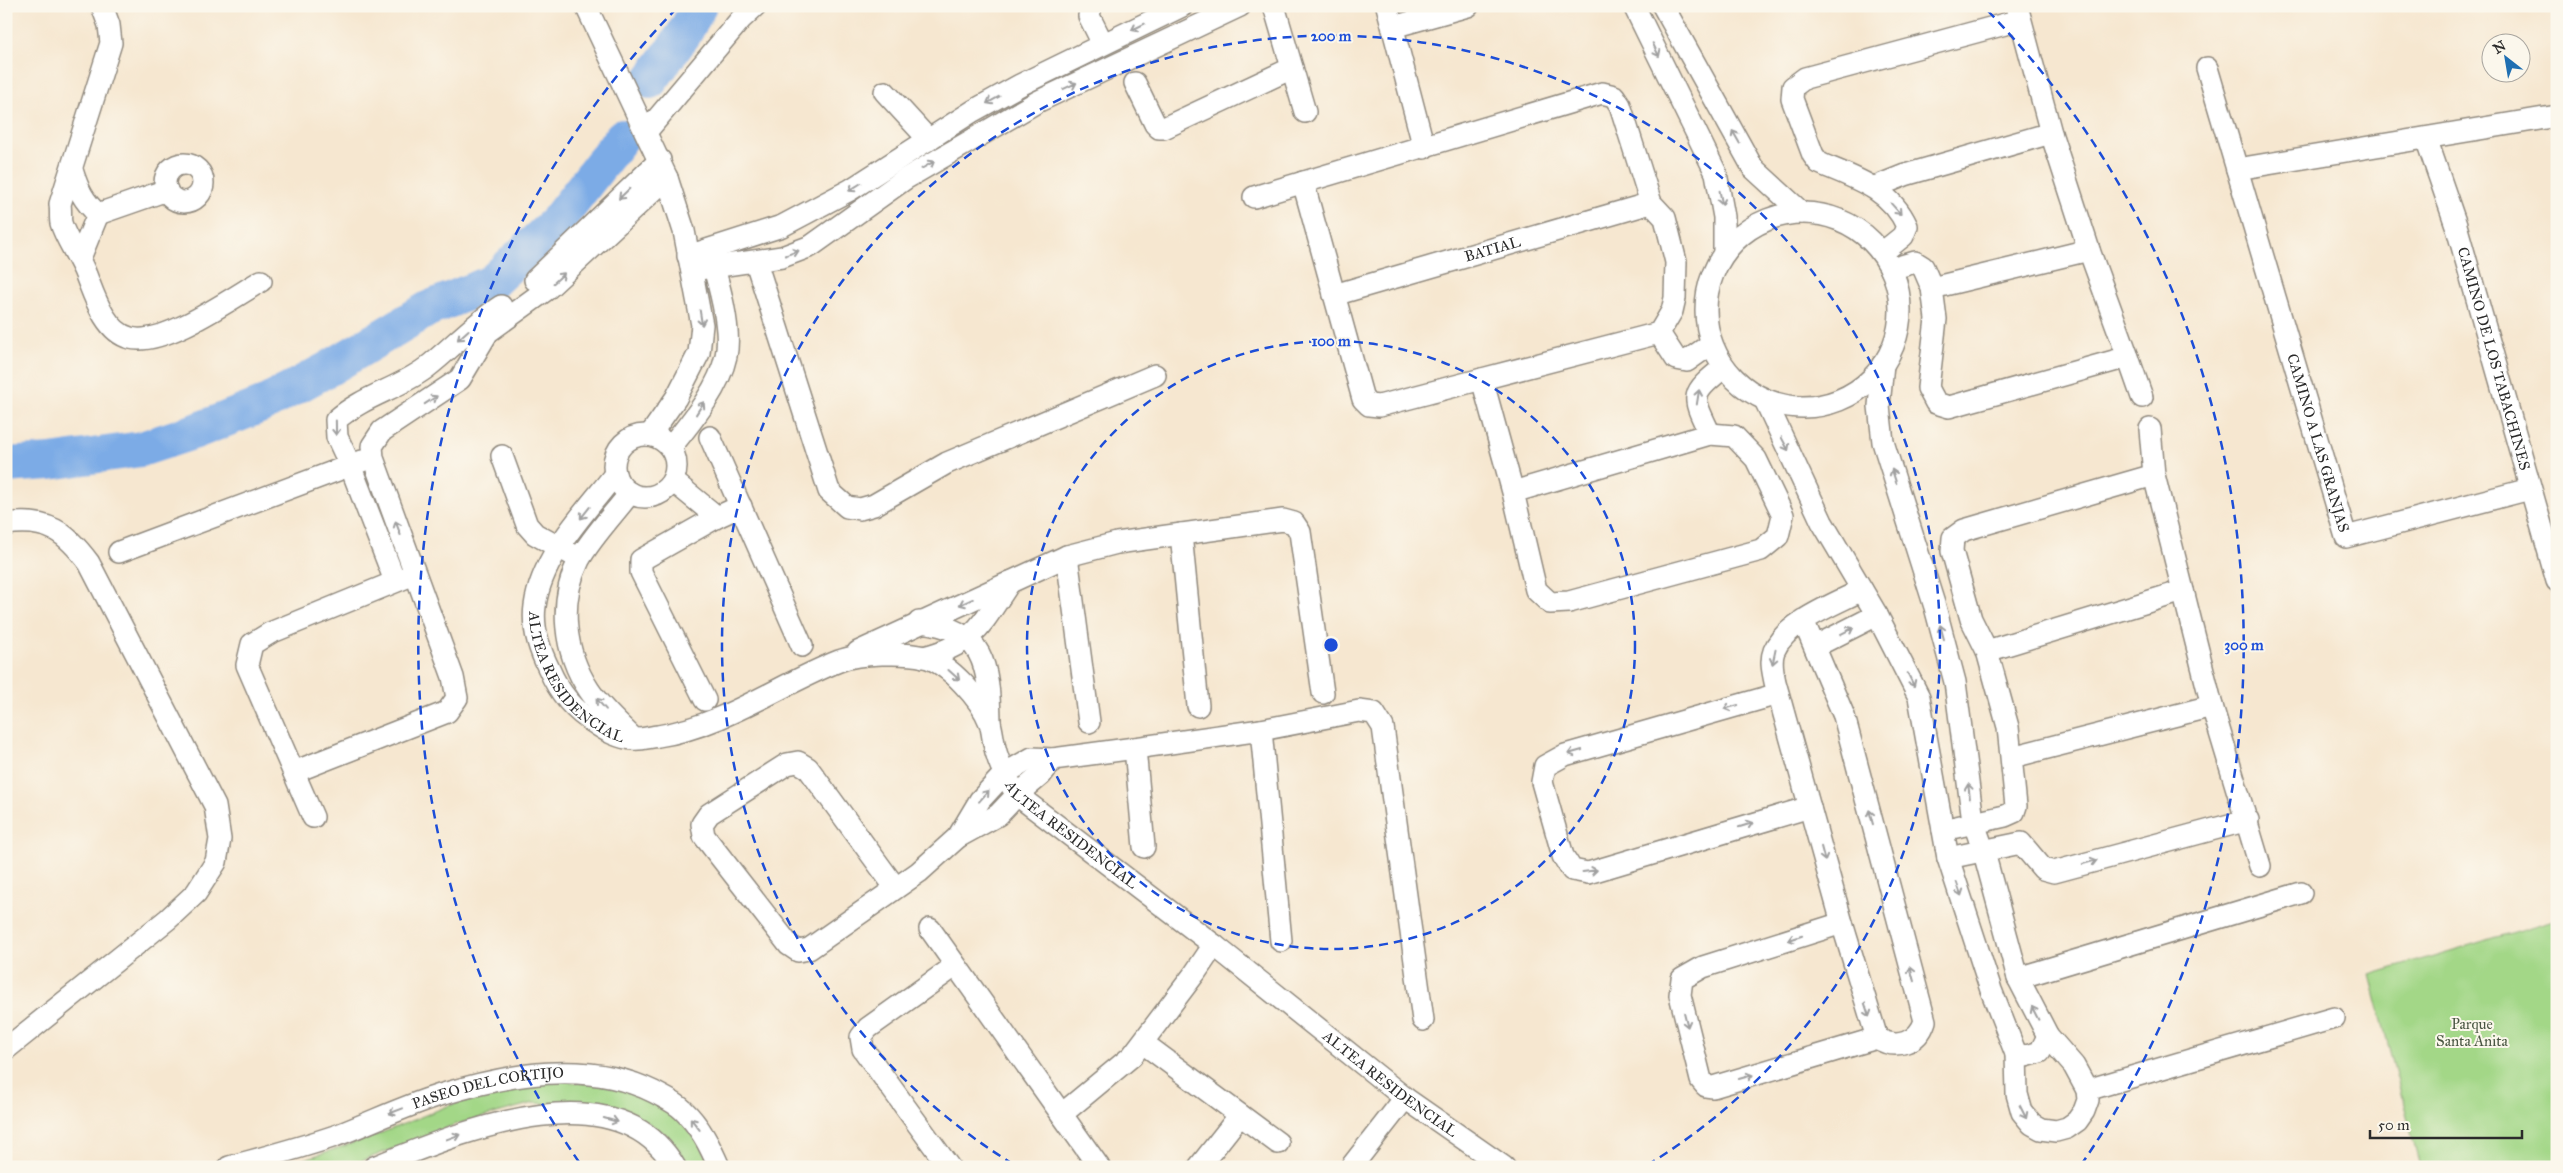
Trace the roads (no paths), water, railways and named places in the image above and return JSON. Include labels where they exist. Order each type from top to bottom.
[{"type":"street","points":[[102,6],[109,25],[111,43],[60,204],[61,223],[80,258],[95,300],[113,327],[130,338],[151,337],[176,331],[261,281]]},
{"type":"street","points":[[586,6],[663,169],[684,231],[702,325],[699,353],[676,398],[650,435]]},
{"type":"street","points":[[646,132],[741,19],[755,6]]},
{"type":"street","points":[[1091,6],[1089,16],[1103,44]]},
{"type":"street","points":[[690,263],[712,259],[756,262],[782,256],[810,246],[900,170],[929,140],[973,111],[1020,85],[1182,6]]},
{"type":"street","points":[[712,259],[782,226],[850,190],[900,170],[1037,102],[1240,6]]},
{"type":"street","points":[[1274,6],[1304,112]]},
{"type":"street","points":[[1387,6],[1424,148]]},
{"type":"street","points":[[1393,27],[1468,6]]},
{"type":"street","points":[[1634,6],[1716,173],[1724,217],[1724,252]]},
{"type":"street","points":[[1663,6],[1753,168],[1802,213]]},
{"type":"street","points":[[1886,261],[1903,236],[1906,226],[1901,213],[1875,186],[1819,163],[1813,155],[1792,99],[1793,87],[1805,78],[2019,13],[2052,134],[2089,250],[2142,397]]},
{"type":"street","points":[[1135,83],[1155,124],[1158,128],[1164,128],[1292,68]]},
{"type":"street","name":"CAMINO A LAS GRANJAS","points":[[2207,68],[2346,537],[2530,489]]},
{"type":"street","points":[[885,92],[929,140]]},
{"type":"street","points":[[1254,197],[1303,182],[1424,148],[1602,93],[1614,96],[1620,105],[1651,203],[1665,218],[1676,262],[1674,305],[1659,332],[1379,406],[1369,405],[1363,399],[1303,182]]},
{"type":"street","points":[[2237,169],[2557,116]]},
{"type":"street","points":[[1875,186],[1905,175],[2052,134]]},
{"type":"street","name":"CAMINO DE LOS TABACHINES","points":[[2426,138],[2456,225],[2557,581]]},
{"type":"street","points":[[294,772],[447,712],[457,698],[454,677],[373,458],[372,446],[382,431],[460,379],[488,332],[546,290],[663,169]]},
{"type":"street","points":[[395,581],[350,465],[336,437],[336,420],[351,406],[402,383],[426,368],[478,320],[526,288],[663,169]]},
{"type":"street","points":[[72,170],[78,192],[98,214]]},
{"type":"street","points":[[80,258],[98,214],[167,190]]},
{"type":"street","name":"BATIAL","points":[[1334,295],[1651,203]]},
{"type":"street","points":[[1802,213],[1838,220],[1855,228],[1886,261],[1900,305],[1899,324],[1895,341],[1883,364],[1865,385],[1834,402],[1799,407],[1765,400],[1735,381],[1723,368],[1711,344],[1705,318],[1706,301],[1712,275],[1724,252],[1743,234],[1766,220],[1783,215],[1802,213]]},
{"type":"street","points":[[670,447],[698,412],[726,356],[726,326],[712,259],[684,231]]},
{"type":"street","points":[[1932,288],[2089,250]]},
{"type":"street","points":[[1886,261],[1915,262],[1924,267],[1932,288],[1936,319],[1928,388],[1936,403],[1949,407],[2128,357]]},
{"type":"street","points":[[756,262],[829,491],[838,502],[846,506],[860,509],[874,505],[947,463],[1155,375]]},
{"type":"street","points":[[1659,332],[1676,359],[1687,361],[1711,344]]},
{"type":"street","points":[[1765,400],[1822,522],[1877,615],[1919,697],[1948,858],[1991,990],[2016,1054],[2018,1102],[2025,1118],[2041,1129],[2056,1131],[2067,1128],[2077,1121],[2084,1111],[2088,1100],[2087,1090],[2074,1066],[2048,1036],[2018,978],[1983,850],[1973,821],[1955,682],[1932,598],[1883,442],[1879,406],[1883,364]]},
{"type":"street","points":[[1710,434],[1697,406],[1696,397],[1699,389],[1723,368]]},
{"type":"street","points":[[1482,379],[1513,492],[1536,590],[1550,603],[1569,602],[1762,550],[1778,536],[1783,515],[1756,459],[1734,436],[1710,434],[1513,492]]},
{"type":"street","points":[[2150,429],[2154,475],[2183,591],[2212,706],[2248,820],[2260,866]]},
{"type":"street","points":[[650,435],[670,447],[676,458],[676,470],[673,481],[665,490],[654,496],[642,497],[630,493],[620,485],[615,474],[614,462],[619,450],[627,441],[638,436],[650,435]]},
{"type":"street","points":[[710,437],[802,646]]},
{"type":"street","points":[[502,456],[527,525],[535,534],[580,558]]},
{"type":"street","points":[[119,552],[373,458]]},
{"type":"street","name":"ALTEA RESIDENCIAL","points":[[615,474],[559,547],[545,573],[534,607],[539,648],[564,698],[587,719],[614,736],[635,740],[679,733],[747,706],[841,660],[883,654],[924,657],[944,665],[959,679],[990,722],[996,754],[1004,774],[1016,795],[1214,945],[1405,1098],[1504,1167]]},
{"type":"street","points":[[1943,830],[1973,821],[2005,816],[2014,812],[2016,806],[2008,728],[1987,651],[1972,619],[1952,551],[1953,538],[1964,530],[2154,475]]},
{"type":"street","points":[[673,481],[717,517]]},
{"type":"street","name":"ALTEA RESIDENCIAL","points":[[630,493],[580,558],[569,584],[566,608],[572,659],[590,691],[635,740]]},
{"type":"street","points":[[705,700],[641,572],[640,560],[717,517],[741,506]]},
{"type":"street","points":[[841,660],[919,622],[1067,556],[1117,543],[1283,520],[1294,523],[1300,532],[1323,693]]},
{"type":"street","points":[[6,524],[21,522],[50,526],[72,540],[90,563],[215,806],[220,838],[216,862],[196,894],[168,920],[6,1049]]},
{"type":"street","points":[[1180,534],[1198,706]]},
{"type":"street","points":[[1067,556],[1089,722]]},
{"type":"street","points":[[313,817],[247,665],[252,644],[270,633],[415,574]]},
{"type":"street","points":[[924,657],[948,651],[968,638],[977,629],[1010,582]]},
{"type":"street","points":[[1862,590],[1803,620],[1782,639],[1774,651],[1772,663],[1778,694],[1842,923],[1877,1038]]},
{"type":"street","points":[[1987,651],[2183,591]]},
{"type":"street","points":[[1816,646],[1877,615]]},
{"type":"street","points":[[1803,620],[1816,646],[1844,716],[1925,1021],[1922,1030],[1910,1041],[1891,1044],[1877,1038],[1713,1087],[1706,1086],[1702,1080],[1680,995],[1682,979],[1703,967],[1842,923]]},
{"type":"street","points":[[919,622],[950,628],[968,638],[984,660],[989,681],[990,722]]},
{"type":"street","points":[[1778,694],[1564,755],[1545,766],[1542,782],[1562,856],[1572,870],[1588,874],[1810,807]]},
{"type":"street","points":[[2012,758],[2212,706]]},
{"type":"street","points":[[958,837],[980,800],[1004,774],[1032,758],[1053,758],[1135,748],[1261,730],[1359,711],[1374,713],[1383,727],[1423,1020]]},
{"type":"street","points":[[1261,730],[1281,941]]},
{"type":"street","points":[[1135,748],[1144,847]]},
{"type":"street","points":[[895,887],[808,768],[798,762],[787,764],[716,809],[709,814],[702,824],[704,836],[789,945],[798,951],[809,949],[919,872],[958,837],[998,815],[1016,795],[1041,775],[1053,758]]},
{"type":"street","points":[[1948,858],[2021,843],[2043,869],[2054,872],[2248,820]]},
{"type":"street","points":[[2018,978],[2301,893]]},
{"type":"street","points":[[930,929],[1099,1167]]},
{"type":"street","points":[[1062,1114],[1132,1056],[1214,945]]},
{"type":"street","points":[[949,1167],[863,1049],[861,1037],[868,1028],[956,966]]},
{"type":"street","points":[[2087,1090],[2334,1018]]},
{"type":"street","points":[[2016,1054],[2032,1056],[2040,1052],[2048,1036]]},
{"type":"street","points":[[1143,1043],[1278,1143]]},
{"type":"street","name":"PASEO DEL CORTIJO","points":[[229,1167],[336,1136],[439,1095],[491,1080],[545,1073],[594,1074],[632,1081],[663,1097],[682,1108],[698,1126],[719,1167]]},
{"type":"street","points":[[1351,1167],[1405,1098]]},
{"type":"street","points":[[1199,1167],[1240,1114]]},
{"type":"street","points":[[374,1167],[483,1126],[536,1115],[594,1115],[635,1126],[660,1144],[675,1167]]},
{"type":"waterway","points":[[650,81],[684,34],[699,6]]},
{"type":"waterway","points":[[6,465],[50,462],[141,449],[193,432],[262,405],[328,369],[428,309],[491,283],[557,221],[622,137]]},
{"type":"park label","name":"Parque Santa Anita","points":[[2472,1032]]}]
